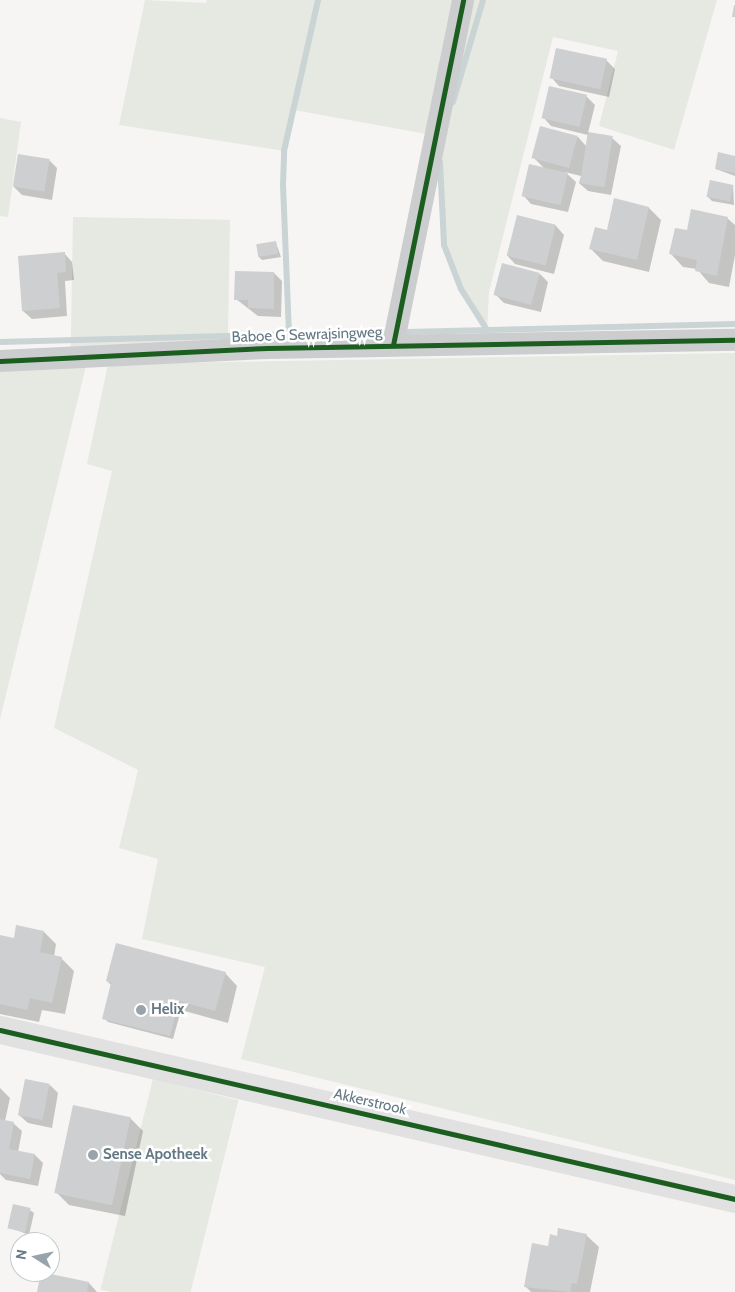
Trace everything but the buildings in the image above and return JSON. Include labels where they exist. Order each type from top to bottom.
[{"type":"street","points":[[393,345],[463,0]]},
{"type":"street","name":"Baboe G Sewrajsingweg","points":[[0,361],[393,345],[735,340]]},
{"type":"street","name":"Akkerstrook","points":[[0,1030],[735,1199]]},
{"type":"shaded area","points":[[145,0],[206,3],[207,0],[717,0],[674,150],[599,126],[618,51],[553,37],[489,292],[487,330],[461,289],[444,245],[439,149],[443,137],[294,110],[284,151],[119,125]]},
{"type":"shaded area","points":[[0,118],[21,122],[8,217],[0,216]]},
{"type":"shaded area","points":[[73,217],[230,220],[228,350],[71,347]]},
{"type":"shaded area","points":[[735,353],[735,1180],[241,1059],[265,967],[142,939],[158,859],[119,848],[138,770],[54,728],[112,471],[87,464],[108,364]]},
{"type":"shaded area","points":[[86,366],[0,719],[0,369]]},
{"type":"shaded area","points":[[153,1079],[238,1100],[191,1292],[110,1292],[101,1290]]},
{"type":"waterway","points":[[289,334],[283,185],[284,151],[318,0]]},
{"type":"waterway","points":[[453,102],[483,0]]},
{"type":"waterway","points":[[440,162],[444,245],[461,289],[487,330]]},
{"type":"waterway","points":[[406,332],[735,324]]},
{"type":"waterway","points":[[0,342],[386,332]]},
{"type":"cycle path","points":[[393,345],[463,0]]},
{"type":"cycle path","points":[[0,361],[268,348],[735,340]]},
{"type":"cycle path","points":[[0,1030],[735,1199]]},
{"type":"place","name":"Helix","points":[[141,1010]]},
{"type":"place","name":"Sense Apotheek","points":[[93,1155]]}]
